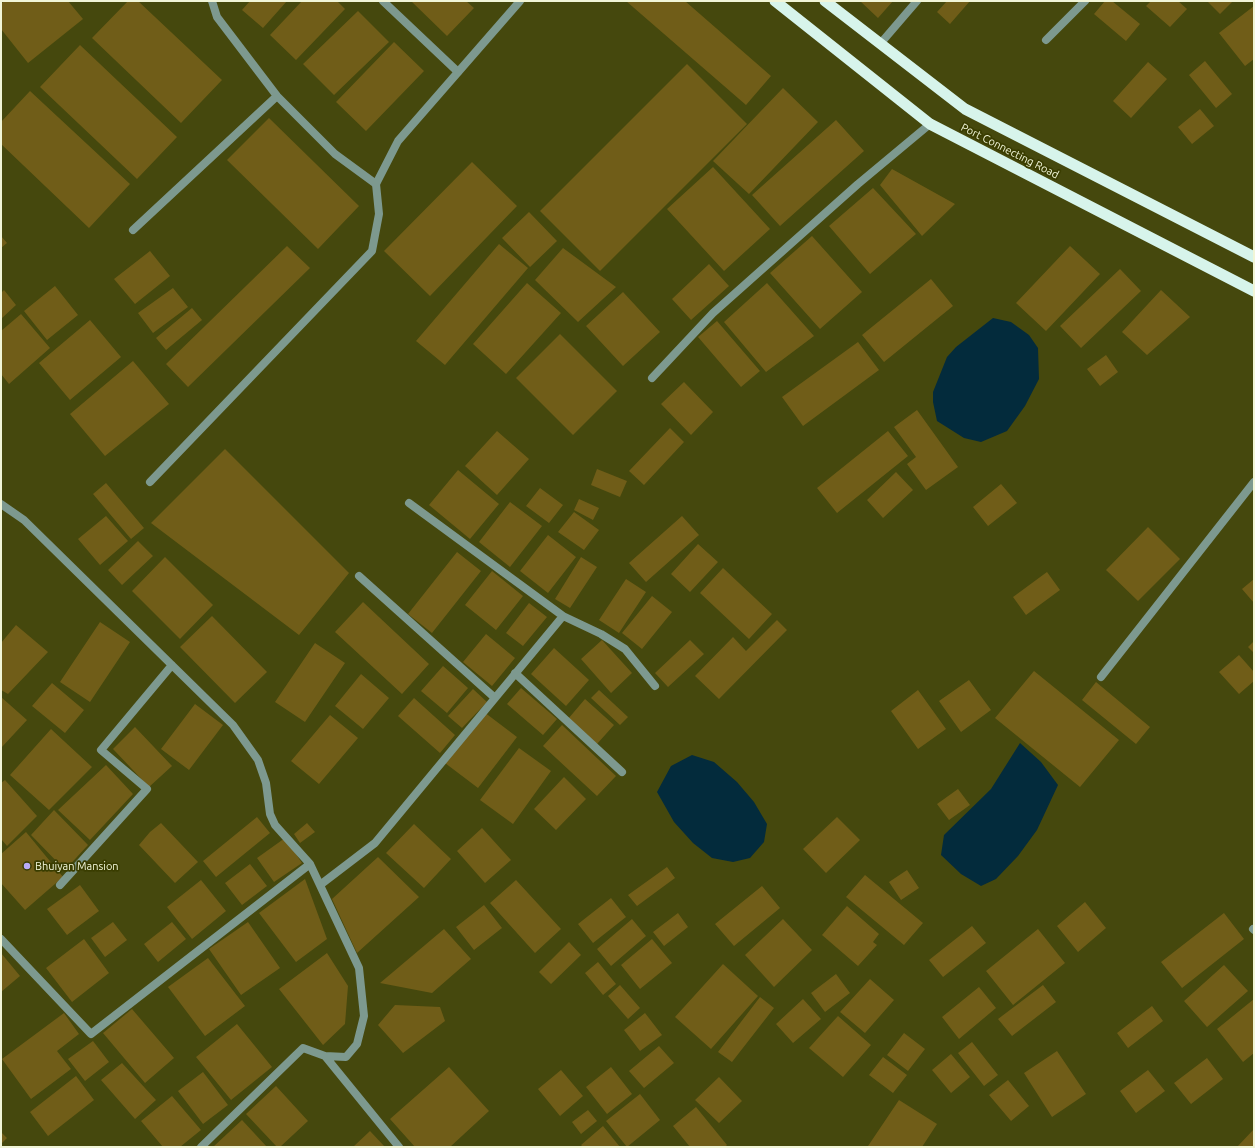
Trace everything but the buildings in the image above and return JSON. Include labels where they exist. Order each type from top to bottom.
[{"type":"highway","name":"Port Connecting Road","points":[[775,1],[930,124],[1254,291]]},
{"type":"highway","name":"Port Connecting Road","points":[[825,1],[965,109],[1254,257]]},
{"type":"street","points":[[212,1],[217,17],[278,96],[335,154],[376,184]]},
{"type":"street","points":[[383,1],[458,72]]},
{"type":"street","points":[[150,482],[372,251],[379,214],[376,184],[398,141],[520,1]]},
{"type":"street","points":[[880,44],[917,1]]},
{"type":"street","points":[[1046,40],[1085,1]]},
{"type":"street","points":[[133,230],[278,96]]},
{"type":"street","points":[[652,378],[724,303],[858,184],[930,124]]},
{"type":"street","points":[[1101,677],[1254,482]]},
{"type":"street","points":[[409,503],[563,616],[601,634],[625,649],[655,686]]},
{"type":"street","points":[[1,504],[24,520],[233,725],[258,760],[266,783],[270,814],[273,820],[310,864],[359,968],[364,1016],[357,1044],[346,1057],[325,1056],[303,1048],[201,1147]]},
{"type":"street","points":[[359,576],[495,698]]},
{"type":"street","points":[[320,885],[375,843],[563,616]]},
{"type":"street","points":[[60,885],[147,789],[101,750],[172,665]]},
{"type":"street","points":[[515,673],[622,772]]},
{"type":"street","points":[[1,939],[91,1034],[310,864]]},
{"type":"street","points":[[325,1056],[399,1147]]},
{"type":"water","points":[[993,318],[1011,322],[1029,335],[1038,348],[1039,379],[1025,406],[1007,431],[981,442],[964,438],[937,421],[933,402],[933,392],[947,357],[956,347]]},
{"type":"water","points":[[1020,743],[1041,762],[1058,785],[1037,830],[1018,856],[996,879],[981,886],[961,874],[941,855],[944,835],[991,789]]},
{"type":"water","points":[[692,755],[714,762],[737,782],[754,802],[767,824],[764,842],[750,858],[733,862],[712,858],[693,843],[674,822],[657,792],[671,766]]},
{"type":"place","name":"Bhuiyan Mansion","points":[[27,866]]}]
